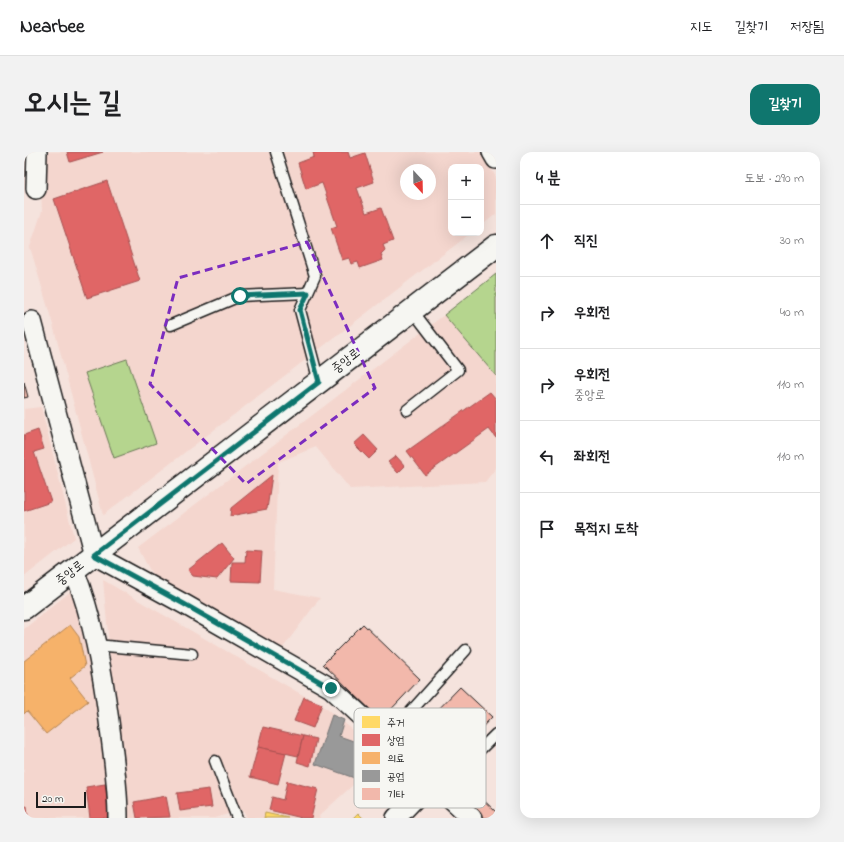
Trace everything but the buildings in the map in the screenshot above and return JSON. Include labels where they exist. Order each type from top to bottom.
[{"type":"street","points":[[36,189],[37,152]]},
{"type":"street","points":[[492,152],[496,159]]},
{"type":"street","name":"중앙로","points":[[24,608],[496,246]]},
{"type":"street","points":[[32,321],[94,555],[184,604],[331,688],[354,709]]},
{"type":"street","points":[[74,570],[85,597],[102,669],[118,788],[118,818]]},
{"type":"street","points":[[396,818],[408,808]]},
{"type":"street","points":[[461,808],[472,818]]},
{"type":"lane","points":[[276,152],[316,276],[300,310],[319,382]]},
{"type":"lane","points":[[171,325],[240,296],[308,293]]},
{"type":"lane","points":[[407,410],[458,370],[412,310]]},
{"type":"lane","points":[[96,645],[192,654]]},
{"type":"lane","points":[[414,708],[466,650]]},
{"type":"lane","points":[[486,742],[496,734]]},
{"type":"lane","points":[[215,761],[237,818]]},
{"type":"highlighted area","points":[[307,242],[375,388],[246,484],[150,384],[178,278]]},
{"type":"shaded area","points":[[39,152],[481,152],[496,177],[496,214],[484,224],[484,164],[448,164],[448,236],[467,236],[103,515],[53,325],[30,247],[42,211]]},
{"type":"shaded area","points":[[444,315],[496,376],[496,468],[485,482],[350,489],[316,447],[278,462],[273,589],[320,598],[282,649],[154,578],[138,548]]},
{"type":"shaded area","points":[[41,407],[74,538],[24,577],[24,409]]},
{"type":"shaded area","points":[[103,580],[327,709],[354,731],[354,786],[319,816],[320,818],[247,818],[243,810],[214,818],[24,818],[24,629],[76,587],[116,720]]},
{"type":"green space","points":[[496,274],[496,376],[444,315]]},
{"type":"green space","points":[[127,359],[156,443],[114,458],[85,373]]},
{"type":"route","points":[[240,296],[308,293],[300,310],[319,382],[94,555],[184,604],[331,688]]}]
